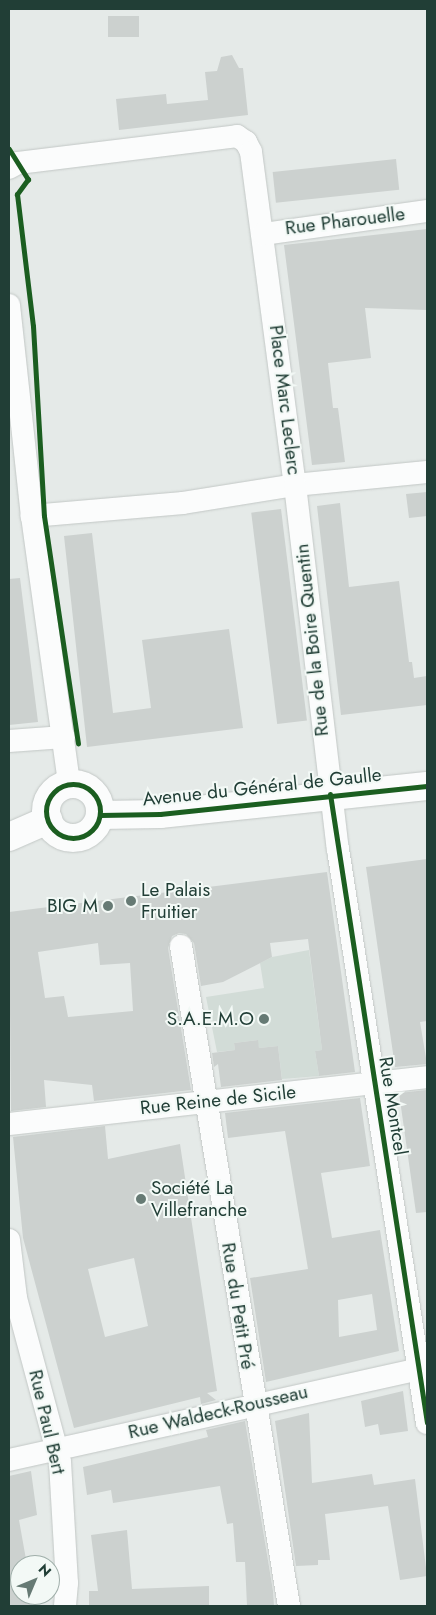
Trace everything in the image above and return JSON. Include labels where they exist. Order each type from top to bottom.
[{"type":"main road","points":[[78,784],[92,792],[100,806],[100,815],[90,832],[71,838],[53,829],[48,820],[48,801],[60,787],[78,784]]},
{"type":"main road","name":"Avenue du Général de Gaulle","points":[[100,815],[160,814],[330,794],[427,786]]},
{"type":"main road","points":[[9,837],[48,820]]},
{"type":"street","name":"Place Marc Leclerc","points":[[9,168],[18,163],[237,136],[246,142],[251,152],[263,234],[295,485],[183,503],[32,516]]},
{"type":"street","name":"Rue Pharouelle","points":[[263,234],[427,211]]},
{"type":"street","points":[[9,305],[32,516],[69,784]]},
{"type":"street","points":[[295,485],[427,472]]},
{"type":"street","name":"Rue de la Boire Quentin","points":[[295,485],[330,794]]},
{"type":"street","points":[[9,741],[64,737]]},
{"type":"street","name":"Rue Montcel","points":[[330,794],[374,1082],[423,1367],[427,1423]]},
{"type":"street","name":"Rue du Petit Pré","points":[[181,946],[254,1404],[289,1606]]},
{"type":"street","name":"Rue Reine de Sicile","points":[[9,1124],[427,1077]]},
{"type":"street","name":"Rue Paul Bert","points":[[9,1240],[16,1298],[57,1448],[67,1574],[65,1606]]},
{"type":"street","name":"Rue Waldeck-Rousseau","points":[[9,1460],[423,1367]]},
{"type":"shaded area","name":"S.A.E.M.O","points":[[309,950],[322,1050],[315,1051],[319,1076],[282,1079],[278,1046],[259,1048],[257,1040],[234,1043],[235,1050],[217,1052],[206,997],[264,988],[260,963],[272,957]]},
{"type":"building","points":[[108,16],[139,16],[139,37],[108,37]]},
{"type":"building","points":[[232,55],[239,68],[243,68],[248,115],[119,130],[116,99],[166,94],[167,104],[208,100],[205,72],[217,71],[221,57]]},
{"type":"building","points":[[396,159],[399,190],[276,203],[273,172]]},
{"type":"building","points":[[427,229],[427,310],[365,308],[371,358],[328,363],[333,408],[338,408],[345,462],[312,465],[284,245]]},
{"type":"building","points":[[427,492],[427,516],[409,518],[406,494]]},
{"type":"building","points":[[340,503],[349,587],[399,581],[409,662],[412,662],[414,678],[427,676],[427,705],[341,715],[317,506]]},
{"type":"building","points":[[281,509],[307,720],[277,724],[251,513]]},
{"type":"building","points":[[92,533],[113,713],[151,708],[142,640],[229,629],[243,728],[87,747],[64,536]]},
{"type":"building","points":[[20,578],[38,722],[9,725],[9,579]]},
{"type":"building","points":[[427,859],[427,1021],[420,1022],[427,1064],[395,1067],[366,867]]},
{"type":"building","points":[[327,872],[355,1072],[319,1076],[315,1051],[322,1050],[308,939],[270,943],[272,957],[223,982],[201,986],[194,943],[186,934],[179,933],[172,936],[168,948],[191,1090],[94,1101],[92,1085],[44,1080],[46,1107],[11,1111],[9,912]],"holes":[[[98,943],[100,965],[130,963],[133,1011],[68,1017],[64,996],[45,998],[38,952]]]},
{"type":"building","points":[[258,1040],[259,1048],[278,1046],[282,1080],[221,1087],[218,1064],[214,1067],[212,1053],[235,1050],[234,1043]]},
{"type":"building","points":[[427,1090],[427,1212],[416,1213],[399,1093]]},
{"type":"building","points":[[360,1098],[370,1166],[321,1173],[332,1238],[380,1230],[399,1351],[266,1382],[250,1278],[308,1269],[285,1131],[228,1138],[225,1113]],"holes":[[[372,1294],[377,1330],[339,1337],[338,1300]]]},
{"type":"building","points":[[105,1126],[108,1159],[180,1144],[217,1391],[207,1393],[216,1400],[201,1404],[200,1397],[74,1428],[23,1238],[13,1137]],"holes":[[[134,1258],[148,1326],[105,1337],[88,1269]]]},
{"type":"building","points":[[403,1391],[408,1431],[380,1435],[378,1424],[365,1427],[361,1401]]},
{"type":"building","points":[[309,1413],[312,1483],[372,1474],[374,1485],[415,1479],[427,1576],[400,1580],[388,1506],[325,1514],[330,1560],[318,1560],[318,1565],[296,1566],[275,1421]]},
{"type":"building","points":[[245,1421],[274,1606],[247,1606],[245,1562],[236,1562],[233,1523],[227,1524],[220,1486],[113,1503],[111,1490],[87,1495],[83,1467],[208,1437],[206,1430]]},
{"type":"building","points":[[31,1471],[37,1515],[19,1520],[25,1555],[10,1555],[10,1605],[32,1606],[10,1606],[9,1476]]},
{"type":"building","points":[[127,1530],[132,1589],[209,1586],[209,1606],[89,1606],[89,1591],[98,1591],[91,1535]]},
{"type":"cycle path","points":[[9,149],[28,179],[17,194],[33,326],[44,516],[78,743]]},
{"type":"cycle path","points":[[73,784],[83,786],[92,792],[98,801],[100,811],[98,821],[92,830],[83,836],[73,838],[63,836],[54,830],[48,821],[46,811],[48,801],[54,792],[63,786],[73,784]]},
{"type":"cycle path","points":[[100,815],[160,814],[427,786]]},
{"type":"cycle path","points":[[330,794],[427,1423]]},
{"type":"place","name":"Le Palais Fruitier","points":[[131,901]]},
{"type":"place","name":"BIG M","points":[[108,906]]},
{"type":"place","name":"S.A.E.M.O","points":[[264,1019]]},
{"type":"place","name":"Société La Villefranche","points":[[141,1199]]}]
